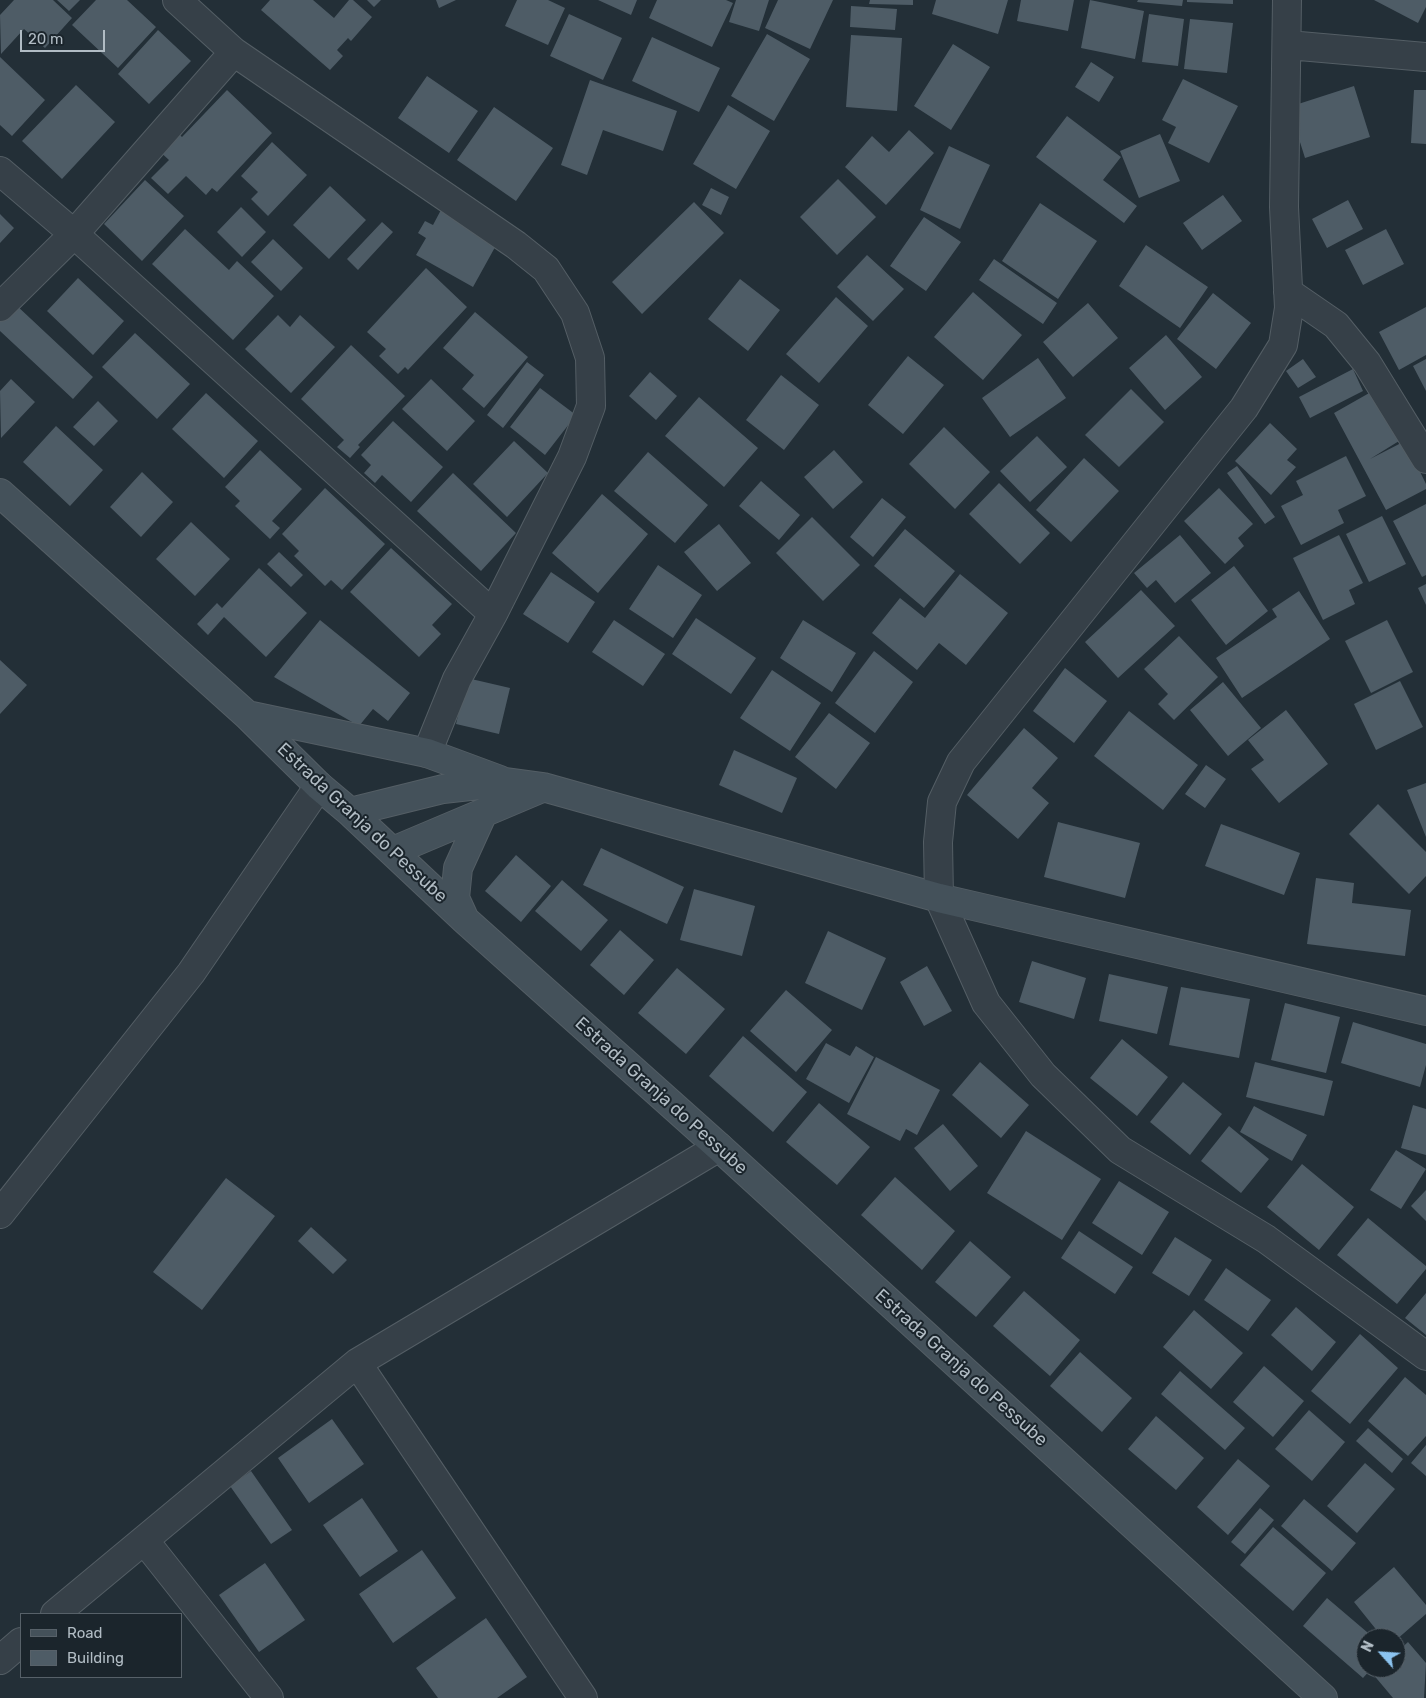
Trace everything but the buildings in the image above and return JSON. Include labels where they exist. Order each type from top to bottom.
[{"type":"main road","name":"Estrada Granja do Pessube","points":[[0,493],[247,715],[319,786],[393,851],[464,920],[719,1147],[1323,1698]]},
{"type":"main road","points":[[247,715],[427,753],[506,782],[543,787],[939,898],[1426,1011]]},
{"type":"main road","points":[[350,812],[443,789],[506,782]]},
{"type":"main road","points":[[393,851],[543,787]]},
{"type":"main road","points":[[464,920],[455,898],[458,868],[482,813]]},
{"type":"street","points":[[177,0],[234,52],[516,245],[546,270],[575,313],[590,358],[591,406],[572,457],[493,614],[457,679],[427,753]]},
{"type":"street","points":[[1287,0],[1288,45],[1284,207],[1290,308],[1283,345],[1244,408],[961,762],[942,802],[938,842],[939,898],[986,1003],[1043,1075],[1120,1150],[1266,1239],[1426,1356]]},
{"type":"street","points":[[1288,45],[1426,58]]},
{"type":"street","points":[[0,307],[74,234],[234,52]]},
{"type":"street","points":[[0,171],[74,234],[493,614]]},
{"type":"street","points":[[1288,292],[1336,325],[1367,363],[1426,459]]},
{"type":"street","points":[[0,1214],[191,973],[319,786]]},
{"type":"street","points":[[56,1613],[357,1363],[719,1147]]},
{"type":"street","points":[[357,1363],[583,1698]]},
{"type":"street","points":[[144,1540],[269,1698]]},
{"type":"street","points":[[0,1660],[20,1643]]}]
